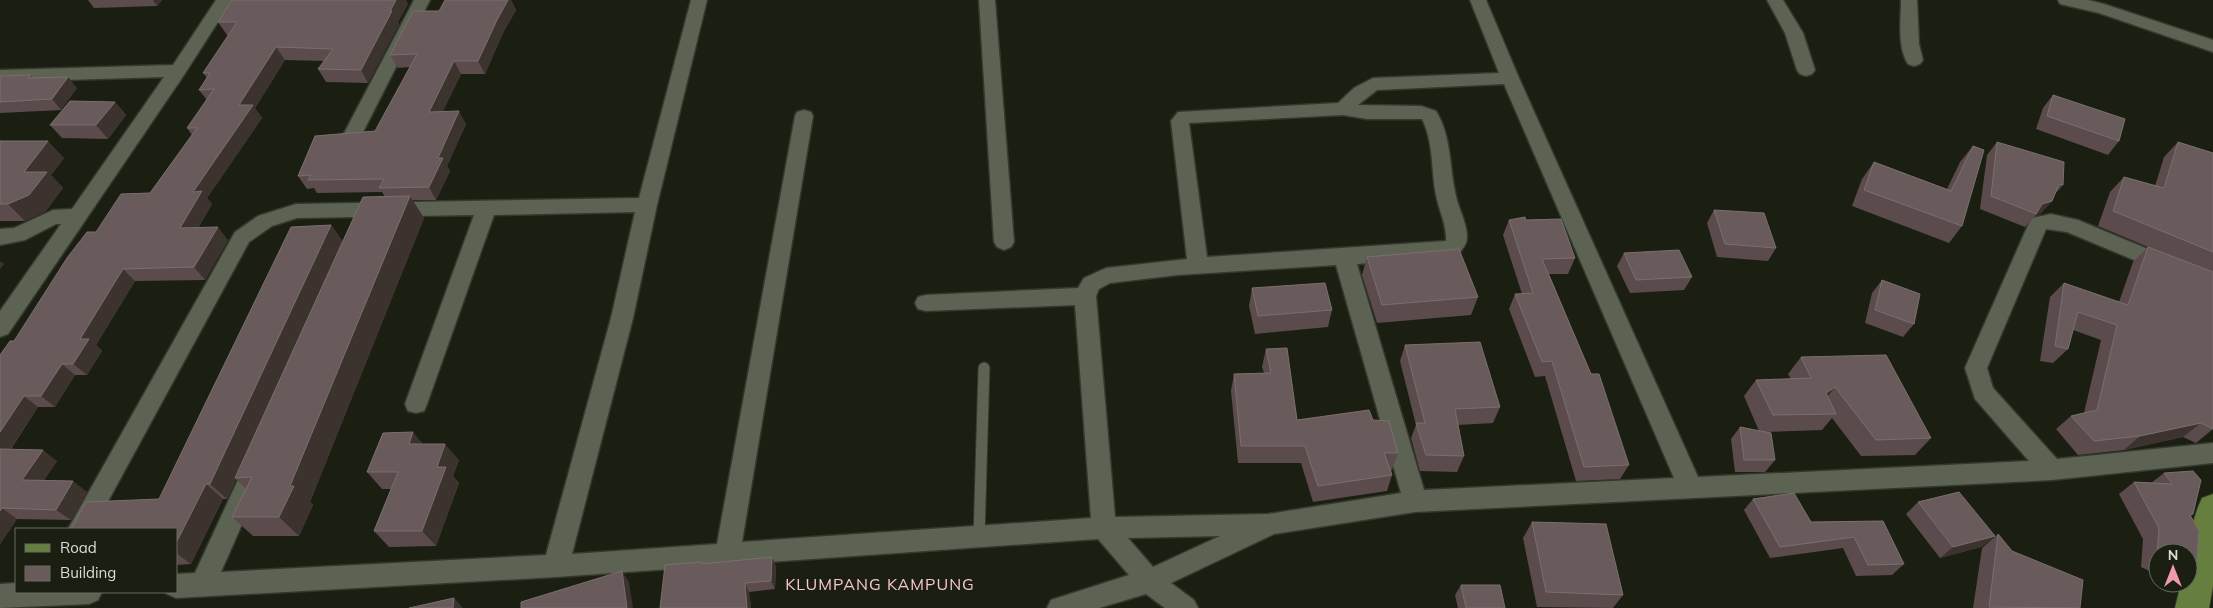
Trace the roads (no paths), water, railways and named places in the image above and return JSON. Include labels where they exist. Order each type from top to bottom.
[{"type":"main road","points":[[2192,608],[2213,508]]},
{"type":"street","points":[[0,328],[178,71],[224,0]]},
{"type":"street","points":[[350,139],[422,0]]},
{"type":"street","points":[[556,566],[622,318],[647,205],[699,0]]},
{"type":"street","points":[[987,0],[1004,242]]},
{"type":"street","points":[[1478,0],[1510,78],[1691,489]]},
{"type":"street","points":[[1775,0],[1794,33],[1806,70]]},
{"type":"street","points":[[1909,0],[1910,44],[1914,60]]},
{"type":"street","points":[[2066,0],[2104,9],[2213,46]]},
{"type":"street","points":[[0,76],[178,71]]},
{"type":"street","points":[[1343,109],[1360,92],[1373,84],[1510,78]]},
{"type":"street","points":[[1185,608],[1149,582],[1104,528],[1085,296],[1092,284],[1106,276],[1198,265],[1440,250],[1454,246],[1457,240],[1443,184],[1437,141],[1429,115],[1421,112],[1367,113],[1343,109],[1185,116],[1180,121],[1198,265]]},
{"type":"street","points":[[728,554],[804,116]]},
{"type":"street","points":[[81,528],[242,237],[265,221],[296,211],[366,218],[487,207],[647,205]]},
{"type":"street","points":[[416,404],[487,207]]},
{"type":"street","points":[[0,237],[18,235],[53,217],[78,216]]},
{"type":"street","points":[[2052,470],[1982,392],[1976,368],[2039,223],[2051,221],[2071,225],[2213,286]]},
{"type":"street","points":[[1344,256],[1415,501]]},
{"type":"street","points":[[926,303],[1085,296]]},
{"type":"street","points":[[203,584],[267,441]]},
{"type":"street","points":[[178,586],[556,566],[1104,528],[1272,524],[1415,501],[2052,470],[2213,453]]},
{"type":"street","points":[[1060,608],[1149,582],[1272,524]]},
{"type":"street","points":[[0,596],[44,593]]},
{"type":"lane","points":[[980,537],[984,368]]},
{"type":"district","name":"KLUMPANG KAMPUNG","points":[[880,584]]}]
